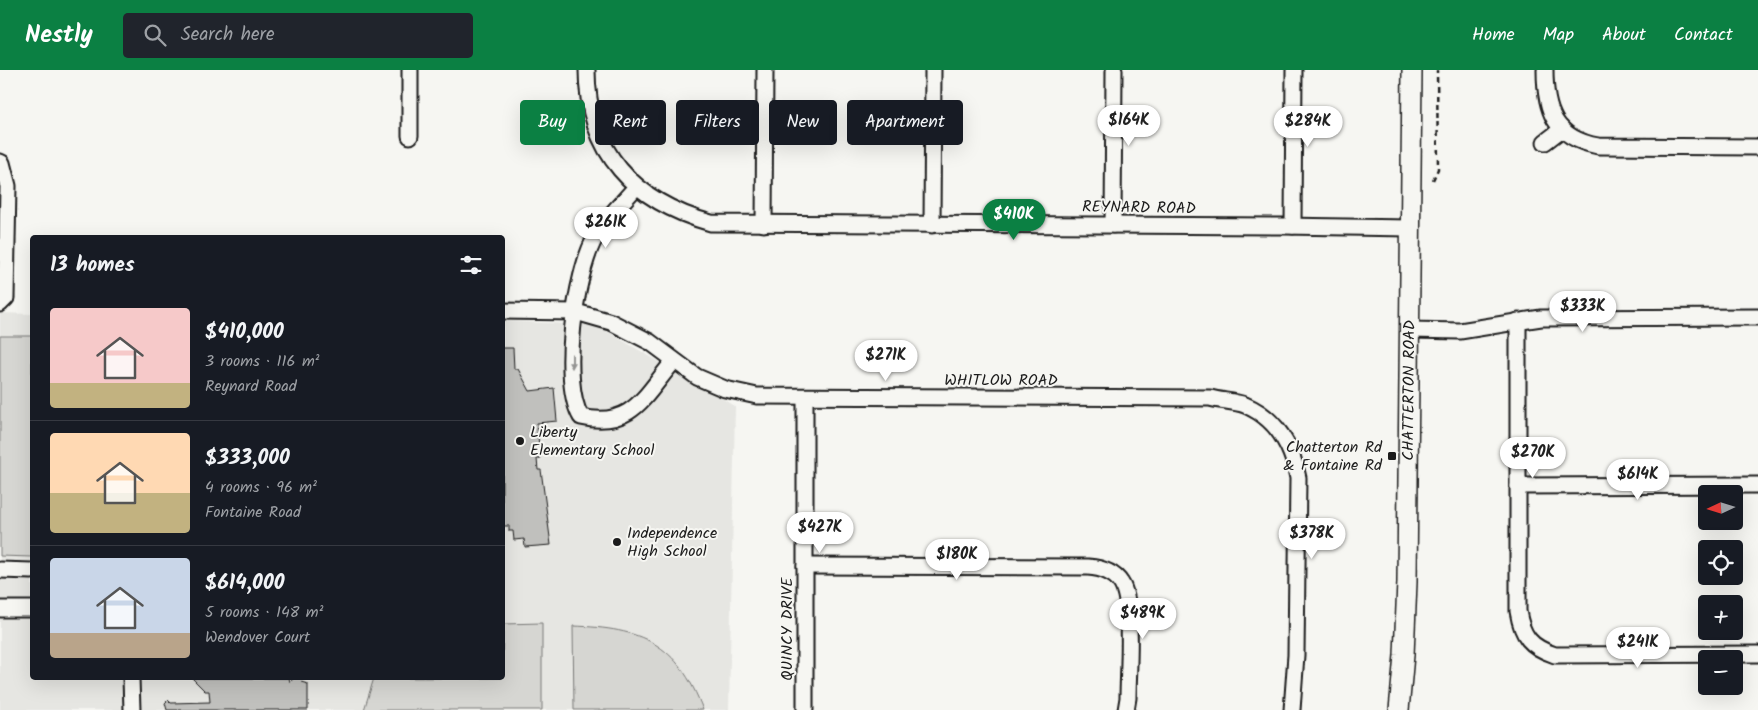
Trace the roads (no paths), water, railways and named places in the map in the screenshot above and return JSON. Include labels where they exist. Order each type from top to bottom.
[{"type":"main road","name":"CHATTERTON ROAD","points":[[1399,710],[1406,591],[1412,70]]},
{"type":"street","points":[[410,70],[410,136]]},
{"type":"street","name":"REYNARD ROAD","points":[[587,70],[589,100],[601,139],[619,169],[636,187],[661,204],[687,216],[711,223],[1410,228]]},
{"type":"street","points":[[764,224],[765,70]]},
{"type":"street","points":[[932,225],[933,70]]},
{"type":"street","points":[[1113,225],[1114,70]]},
{"type":"street","points":[[1293,226],[1294,70]]},
{"type":"street","points":[[1545,70],[1546,101],[1552,116],[1562,129],[1581,142],[1598,146],[1758,147]]},
{"type":"street","points":[[1545,142],[1562,129]]},
{"type":"street","points":[[0,162],[2,163],[8,186],[6,298],[0,304]]},
{"type":"street","points":[[636,187],[595,236],[584,263],[572,336],[575,406],[581,417],[600,421],[616,419],[633,410],[674,361]]},
{"type":"street","name":"WHITLOW ROAD","points":[[505,311],[576,312],[611,322],[650,342],[697,377],[725,389],[757,396],[805,398],[1210,398],[1245,405],[1274,425],[1291,449],[1298,478],[1296,655],[1292,710]]},
{"type":"street","points":[[1410,330],[1460,331],[1541,318],[1758,317]]},
{"type":"street","points":[[1518,321],[1518,611],[1521,628],[1531,642],[1542,650],[1555,654],[1758,654]]},
{"type":"street","name":"QUINCY DRIVE","points":[[805,398],[805,710]]},
{"type":"street","points":[[1518,486],[1758,485]]},
{"type":"street","points":[[805,566],[1088,567],[1103,570],[1117,578],[1125,591],[1128,607],[1128,698],[1126,710]]},
{"type":"street","points":[[0,570],[30,570]]},
{"type":"street","points":[[0,609],[30,609]]},
{"type":"street","points":[[131,680],[132,710]]},
{"type":"place","name":"Liberty Elementary School","points":[[520,441]]},
{"type":"place","name":"Chatterton Rd & Fontaine Rd","points":[[1392,456]]},
{"type":"place","name":"Independence High School","points":[[617,542]]}]
